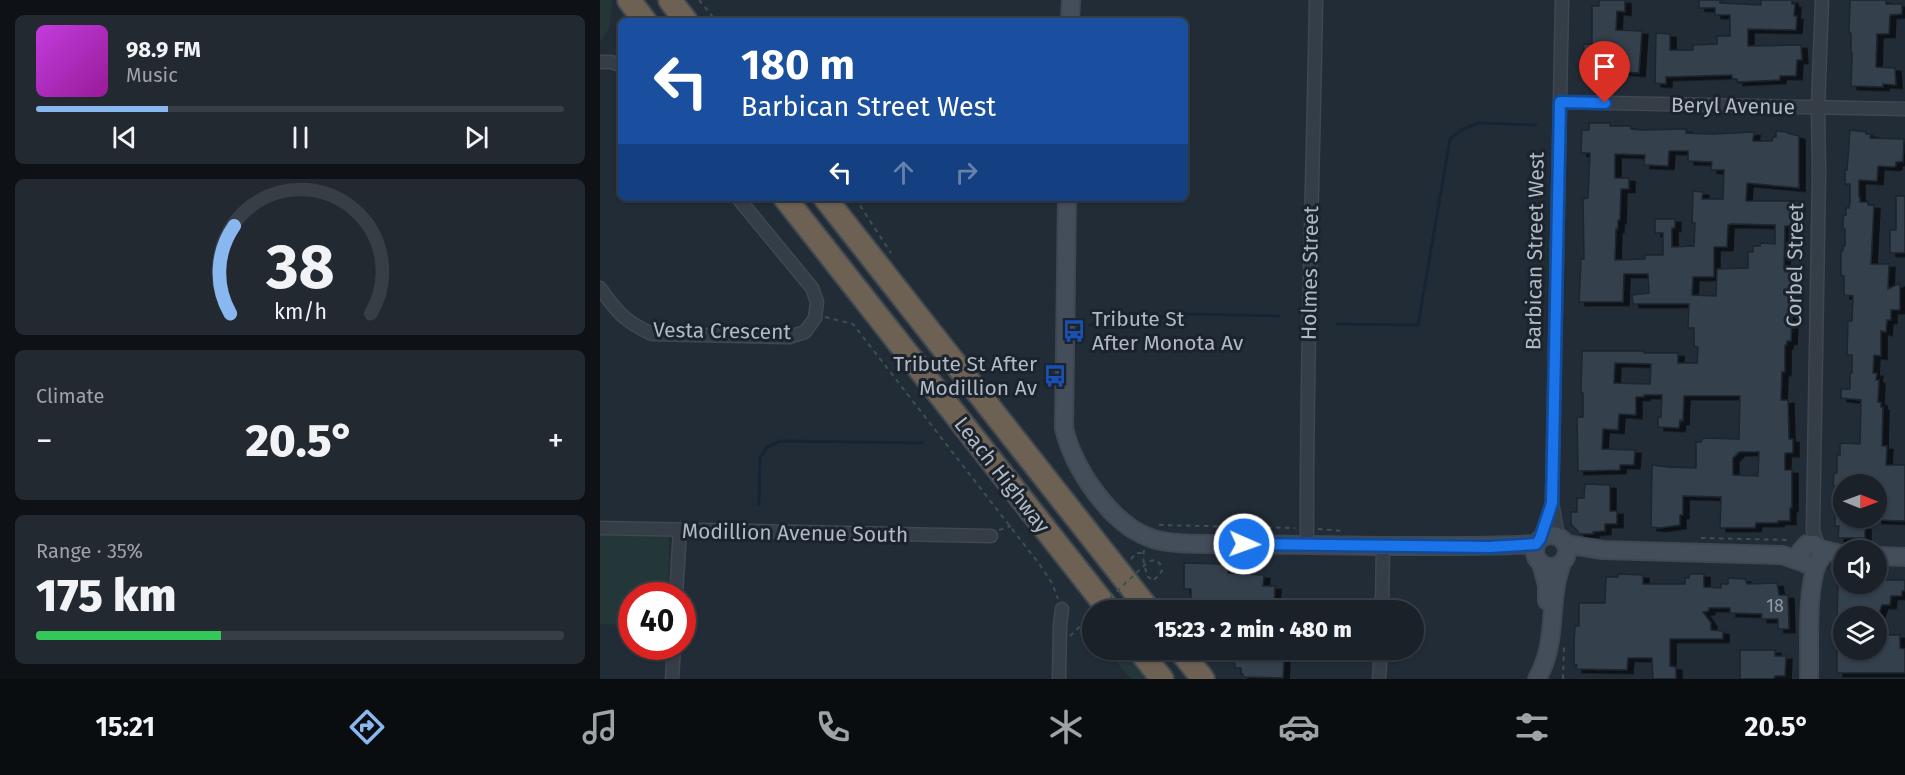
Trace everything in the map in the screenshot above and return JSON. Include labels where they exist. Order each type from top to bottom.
[{"type":"highway","points":[[628,0],[643,18]]},
{"type":"highway","points":[[670,0],[684,18]]},
{"type":"highway","name":"Leach Highway","points":[[786,201],[1101,600]]},
{"type":"highway","name":"Leach Highway","points":[[827,201],[1141,600]]},
{"type":"highway","points":[[1147,660],[1162,679]]},
{"type":"highway","points":[[1188,660],[1203,679]]},
{"type":"street","points":[[1071,0],[1071,18]]},
{"type":"street","name":"Holmes Street","points":[[1306,546],[1309,256],[1315,118],[1316,0]]},
{"type":"street","name":"Barbican Street West","points":[[1562,0],[1552,503],[1563,550]]},
{"type":"street","name":"Corbel Street","points":[[1809,679],[1814,572],[1811,552],[1820,173],[1818,107],[1822,0]]},
{"type":"street","points":[[600,62],[618,64]]},
{"type":"street","name":"Beryl Avenue","points":[[1560,102],[1905,109]]},
{"type":"street","name":"Vesta Crescent","points":[[600,288],[618,314],[652,334],[789,337],[805,332],[815,315],[817,302],[812,288],[740,201]]},
{"type":"street","points":[[1067,201],[1064,428],[1074,459],[1096,492],[1117,517],[1148,538],[1161,541],[1306,546],[1490,547],[1538,551]]},
{"type":"street","name":"Barbican Street West","points":[[1538,551],[1552,503]]},
{"type":"street","name":"Modillion Avenue South","points":[[600,528],[992,534]]},
{"type":"street","points":[[677,582],[680,530]]},
{"type":"street","points":[[1528,679],[1541,650],[1545,628],[1547,586],[1538,551],[1549,535],[1563,550],[1782,555],[1797,551],[1833,555]]},
{"type":"street","points":[[1382,600],[1383,546]]},
{"type":"street","points":[[1538,551],[1545,566],[1554,566],[1563,550]]},
{"type":"street","points":[[1537,679],[1546,660],[1551,640],[1556,583],[1563,550]]},
{"type":"street","points":[[1887,556],[1905,557]]},
{"type":"street","points":[[1059,679],[1062,609]]},
{"type":"street","points":[[672,679],[673,660]]},
{"type":"street","points":[[1378,679],[1380,660]]},
{"type":"path","points":[[699,0],[714,18]]},
{"type":"path","points":[[815,315],[853,324],[1011,526],[1052,582],[1062,609]]},
{"type":"path","points":[[992,534],[1011,526]]},
{"type":"path","points":[[1131,559],[1148,538],[1306,528],[1347,531]]},
{"type":"path","points":[[1107,600],[1147,563],[1149,561],[1154,560],[1160,564],[1162,571],[1155,579],[1147,576],[1147,563],[1148,538]]},
{"type":"path","points":[[1070,636],[1082,625]]},
{"type":"shaded area","points":[[600,0],[612,0],[609,28],[600,42]]},
{"type":"shaded area","points":[[600,535],[669,536],[668,582],[618,582],[618,625],[600,624]]},
{"type":"shaded area","points":[[1115,660],[1139,660],[1154,679],[1131,679]]},
{"type":"building","points":[[1599,0],[1625,0],[1625,12],[1617,11],[1616,30],[1642,31],[1639,73],[1614,71],[1613,76],[1601,76],[1601,66],[1583,65],[1584,44],[1592,44],[1592,6],[1599,6]]},
{"type":"building","points":[[1699,0],[1761,5],[1761,0],[1792,0],[1792,4],[1795,4],[1794,16],[1797,16],[1796,30],[1748,29],[1748,46],[1801,45],[1802,60],[1797,60],[1796,76],[1780,76],[1780,80],[1737,82],[1737,79],[1732,79],[1732,75],[1666,77],[1666,84],[1655,83],[1656,33],[1670,34],[1670,50],[1693,50],[1693,45],[1717,44],[1717,36],[1730,36],[1730,15],[1715,15],[1715,8],[1699,8]]},
{"type":"building","points":[[1850,0],[1886,0],[1886,4],[1902,4],[1902,14],[1890,15],[1889,34],[1877,34],[1876,67],[1895,68],[1896,85],[1851,86]]},
{"type":"building","points":[[1589,123],[1610,123],[1610,126],[1631,126],[1631,129],[1641,130],[1686,129],[1686,133],[1754,132],[1753,141],[1772,141],[1773,137],[1776,137],[1776,131],[1799,136],[1799,188],[1747,183],[1746,201],[1799,201],[1794,226],[1785,226],[1784,268],[1791,270],[1793,302],[1791,341],[1787,341],[1785,345],[1785,372],[1782,372],[1781,400],[1788,400],[1789,439],[1793,439],[1793,453],[1785,453],[1785,470],[1792,470],[1790,521],[1756,523],[1755,528],[1720,528],[1721,497],[1683,496],[1683,515],[1680,515],[1680,525],[1651,527],[1652,465],[1696,468],[1696,442],[1701,442],[1703,438],[1739,439],[1740,396],[1684,396],[1683,421],[1680,420],[1679,428],[1658,427],[1662,395],[1636,397],[1636,415],[1619,414],[1618,430],[1603,429],[1602,449],[1635,450],[1634,465],[1620,465],[1620,470],[1578,471],[1577,417],[1583,417],[1582,351],[1678,353],[1678,363],[1697,363],[1698,347],[1694,346],[1694,328],[1688,328],[1689,304],[1633,304],[1632,295],[1649,293],[1648,274],[1624,274],[1623,302],[1579,302],[1581,259],[1584,259],[1583,199],[1588,198],[1590,153],[1581,153],[1582,130],[1589,130]],"holes":[[[1669,151],[1688,151],[1688,161],[1712,162],[1711,170],[1724,170],[1723,199],[1702,199],[1703,192],[1693,191],[1694,246],[1672,247],[1672,228],[1675,228],[1675,219],[1655,219],[1655,233],[1663,233],[1663,255],[1645,255],[1645,259],[1615,260],[1621,189],[1629,189],[1629,178],[1615,178],[1615,154],[1645,155],[1644,165],[1668,166]],[[1728,225],[1775,225],[1775,244],[1761,243],[1760,246],[1753,246],[1753,252],[1748,252],[1748,268],[1717,269],[1716,296],[1692,295],[1693,277],[1714,277],[1714,247],[1727,247]],[[1615,363],[1651,364],[1650,384],[1614,383]],[[1739,452],[1759,452],[1758,476],[1733,475],[1733,458]]]},
{"type":"building","points":[[1850,130],[1871,134],[1870,138],[1904,139],[1903,162],[1896,162],[1894,167],[1878,166],[1877,181],[1859,180],[1859,197],[1860,202],[1874,205],[1871,264],[1889,264],[1888,289],[1900,283],[1900,310],[1891,310],[1891,320],[1887,320],[1886,332],[1881,331],[1881,356],[1874,355],[1873,373],[1877,373],[1878,402],[1881,402],[1881,407],[1883,407],[1882,446],[1887,446],[1886,465],[1905,465],[1905,521],[1887,520],[1887,474],[1834,474],[1837,473],[1837,455],[1840,455],[1840,445],[1842,443],[1860,444],[1861,400],[1841,398],[1841,389],[1850,389],[1850,373],[1852,373],[1852,355],[1847,355],[1848,321],[1852,321],[1853,296],[1844,295],[1844,276],[1841,275],[1841,251],[1845,246],[1843,219],[1850,203],[1850,184],[1845,184],[1845,170],[1847,170]]},
{"type":"building","points":[[1896,196],[1905,196],[1905,253],[1890,253],[1890,230],[1896,230]]},
{"type":"building","points":[[1585,484],[1610,485],[1610,511],[1617,511],[1617,524],[1605,524],[1605,531],[1580,534],[1571,524],[1571,512],[1577,512],[1577,498],[1584,498]]},
{"type":"building","points":[[1839,528],[1865,528],[1865,538],[1838,538]]},
{"type":"building","points":[[1184,563],[1228,564],[1228,573],[1264,575],[1263,586],[1275,586],[1274,600],[1191,600],[1191,589],[1184,589]]},
{"type":"building","points":[[1618,574],[1643,575],[1643,584],[1685,584],[1685,578],[1689,578],[1690,574],[1704,574],[1704,587],[1721,588],[1721,584],[1728,584],[1728,578],[1745,579],[1747,584],[1777,583],[1779,595],[1788,595],[1789,629],[1778,629],[1778,619],[1761,619],[1762,614],[1730,613],[1730,608],[1709,608],[1709,611],[1703,612],[1711,623],[1711,630],[1723,631],[1723,639],[1670,639],[1670,666],[1676,667],[1676,679],[1653,679],[1652,658],[1628,658],[1627,670],[1576,669],[1574,645],[1575,626],[1579,626],[1579,603],[1605,603],[1606,577],[1618,577]]},
{"type":"building","points":[[1887,580],[1905,580],[1905,591],[1902,591],[1902,596],[1891,596],[1890,605],[1837,606],[1838,594],[1887,594]]},
{"type":"building","points":[[1887,635],[1900,635],[1900,648],[1905,649],[1905,673],[1837,673],[1837,660],[1887,660]]},
{"type":"building","points":[[1740,650],[1775,650],[1775,656],[1786,656],[1785,676],[1775,676],[1774,679],[1740,679]]},
{"type":"building","points":[[1232,660],[1284,660],[1283,678],[1243,677],[1241,668],[1235,668]]},
{"type":"waterway","points":[[1337,324],[1418,325],[1450,139],[1463,129],[1479,123],[1536,125]]},
{"type":"waterway","points":[[1090,325],[1187,314],[1279,316]]},
{"type":"waterway","points":[[759,505],[760,458],[767,447],[781,441],[923,443]]},
{"type":"place","name":"Tribute St After Monota Av","points":[[1074,331]]},
{"type":"place","name":"Tribute St After Modillion Av","points":[[1055,376]]},
{"type":"route","points":[[1244,544],[1490,547],[1536,544],[1540,539],[1552,503],[1560,102],[1605,103]]}]
